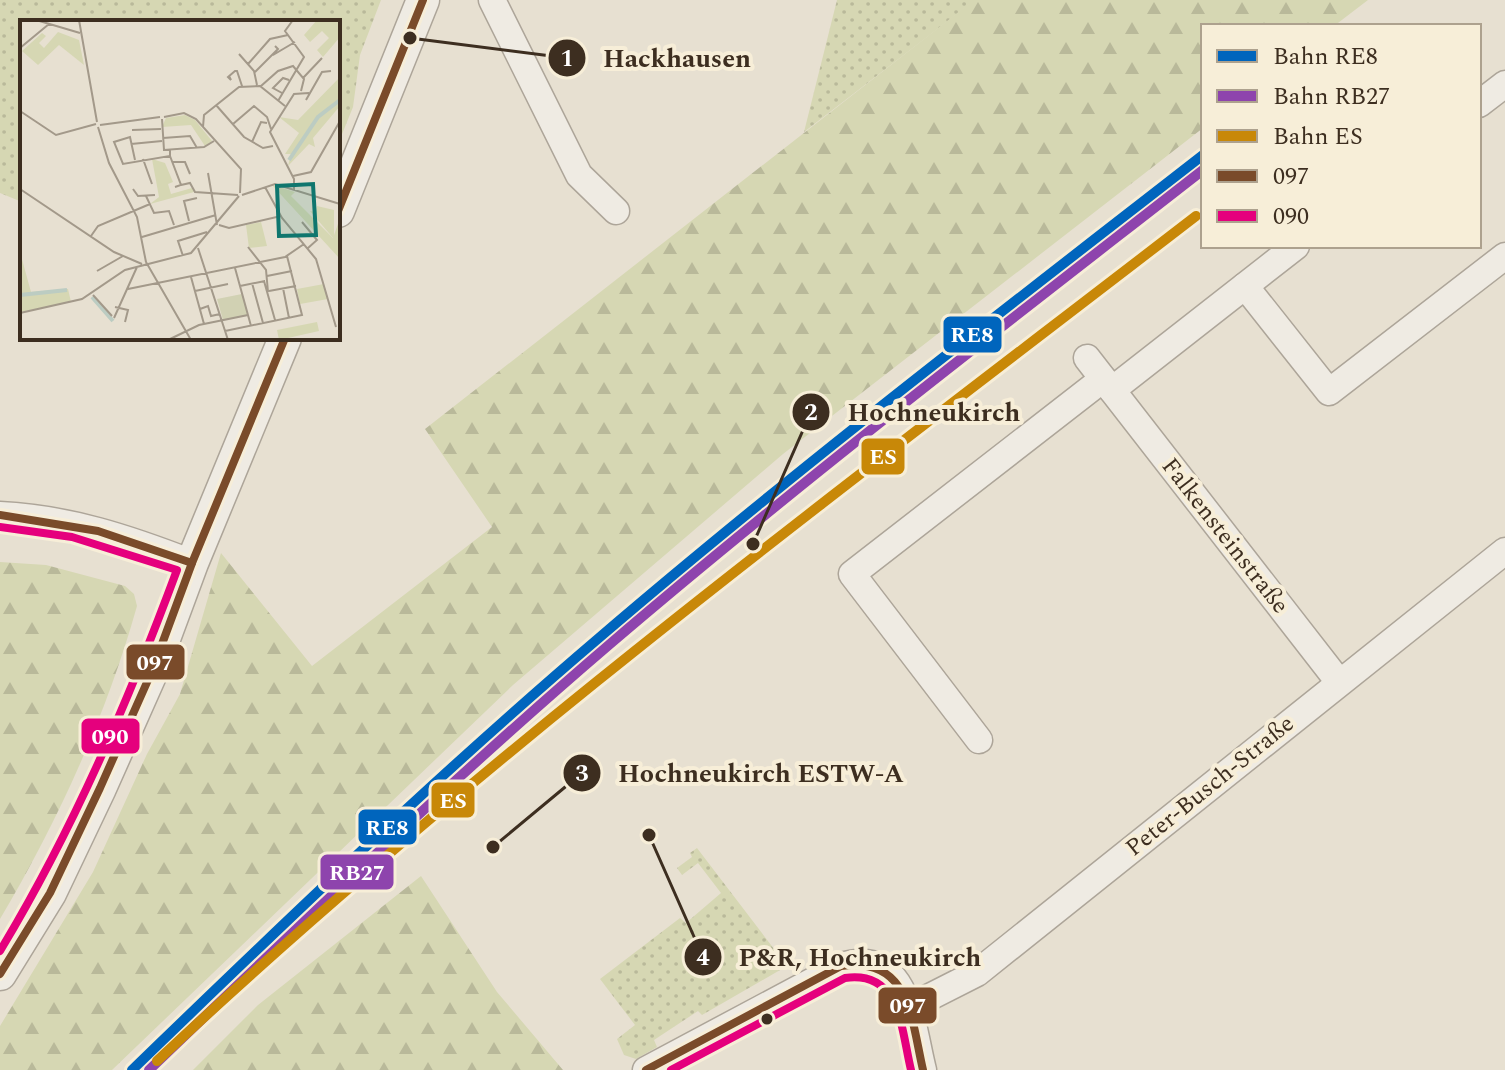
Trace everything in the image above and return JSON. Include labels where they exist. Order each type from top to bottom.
[{"type":"street","points":[[340,206],[423,0]]},
{"type":"street","points":[[492,0],[579,175],[616,211]]},
{"type":"street","points":[[1481,102],[1505,84]]},
{"type":"street","points":[[979,740],[852,574],[1293,248]]},
{"type":"street","points":[[1245,286],[1329,392],[1505,256]]},
{"type":"street","points":[[0,974],[50,893],[80,833],[152,671],[192,563],[284,340]]},
{"type":"street","name":"Falkensteinstraße","points":[[1087,358],[1339,682]]},
{"type":"street","points":[[0,515],[67,522],[192,563]]},
{"type":"street","name":"Peter-Busch-Straße","points":[[908,1008],[977,973],[1505,551]]},
{"type":"street","points":[[646,1070],[854,962],[878,964],[896,978],[908,1008],[923,1070]]},
{"type":"green space","points":[[0,0],[381,0],[360,55],[353,107],[340,139],[340,20],[20,20],[20,201],[0,193]]},
{"type":"green space","points":[[837,0],[975,0],[804,132]]},
{"type":"green space","points":[[974,0],[1368,0],[1337,24],[1201,24],[1201,130],[783,454],[513,685],[112,1070],[0,1070],[0,1026],[93,872],[147,754],[180,694],[221,553],[312,666],[492,527],[425,429]]},
{"type":"green space","points":[[0,562],[46,565],[125,586],[134,594],[137,606],[111,688],[79,767],[42,844],[0,919]]},
{"type":"green space","points":[[697,848],[787,966],[702,1015],[698,1011],[654,1040],[657,1047],[636,1059],[624,1055],[617,1039],[635,1025],[600,979],[680,918],[686,923],[721,893],[698,863],[682,875],[677,868],[692,857],[690,853]]},
{"type":"green space","points":[[421,876],[497,992],[563,1070],[193,1070],[258,1005]]},
{"type":"rail line","name":"RE8","points":[[132,1070],[421,796],[600,637],[823,453],[1201,157]]},
{"type":"rail line","name":"RB27","points":[[149,1070],[434,800],[610,644],[829,463],[1201,172]]},
{"type":"rail line","name":"ES","points":[[157,1061],[280,948],[535,731],[798,522],[1196,216]]},
{"type":"transit line","name":"097","points":[[340,206],[423,0]]},
{"type":"transit line","name":"097","points":[[0,974],[50,893],[100,788],[152,671],[192,563],[284,340]]},
{"type":"transit line","name":"097","points":[[0,515],[98,531],[192,563]]},
{"type":"transit line","name":"090","points":[[0,527],[72,537],[177,570],[98,765],[52,859],[0,951]]},
{"type":"transit line","name":"097","points":[[646,1070],[841,966],[864,965],[881,971],[894,981],[903,995],[915,1030],[923,1070]]},
{"type":"transit line","name":"090","points":[[671,1070],[845,978],[864,978],[878,983],[888,993],[900,1021],[911,1070]]},
{"type":"place","name":"Hackhausen","points":[[410,38]]},
{"type":"place","name":"Hochneukirch","points":[[753,544]]},
{"type":"place","name":"P&R, Hochneukirch","points":[[649,835]]},
{"type":"place","name":"Hochneukirch ESTW-A","points":[[493,847]]}]
